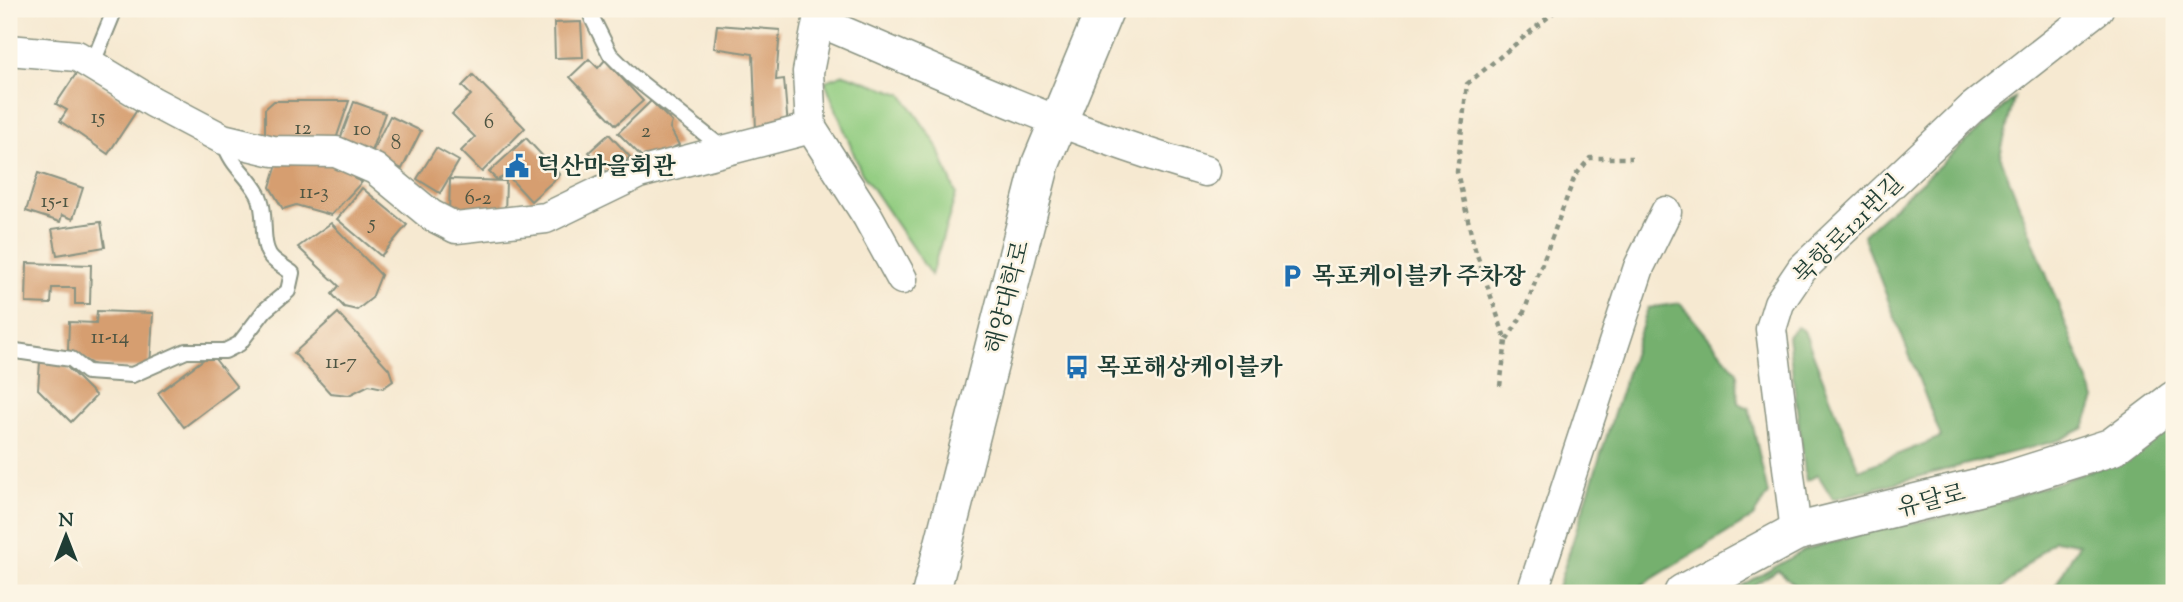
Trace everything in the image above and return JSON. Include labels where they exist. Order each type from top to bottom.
[{"type":"street","name":"해양대학로","points":[[931,593],[1041,163],[1105,9]]},
{"type":"street","name":"북항로121번길","points":[[1796,532],[1771,329],[1779,303],[1802,269],[1973,107],[2098,9]]},
{"type":"street","points":[[901,279],[868,217],[811,128],[808,72],[820,15],[1058,122],[1150,155],[1205,171]]},
{"type":"street","points":[[9,50],[77,56],[223,139],[273,150],[336,152],[375,169],[432,215],[456,228],[546,218],[639,173],[811,128]]},
{"type":"street","points":[[1532,593],[1639,267],[1666,212]]},
{"type":"street","name":"유달로","points":[[1683,593],[1796,532],[2081,459],[2112,447],[2174,400]]},
{"type":"lane","points":[[92,65],[115,9]]},
{"type":"lane","points":[[592,18],[610,54],[631,75],[726,151]]},
{"type":"lane","points":[[9,350],[71,359],[87,372],[132,375],[186,351],[225,351],[239,344],[265,310],[288,291],[292,273],[271,258],[267,249],[263,205],[257,191],[231,163],[223,139]]},
{"type":"path","points":[[1506,341],[1474,246],[1457,172],[1460,124],[1467,85],[1558,9]]},
{"type":"path","points":[[1500,386],[1506,341],[1524,312],[1575,176],[1590,158],[1632,158]]},
{"type":"green space","points":[[844,74],[902,94],[937,145],[956,194],[931,275],[861,172],[825,81]]},
{"type":"green space","points":[[2014,98],[2000,156],[2095,399],[2084,428],[2060,440],[1833,499],[1818,475],[1806,481],[1788,336],[1797,327],[1804,331],[1859,470],[1941,437],[1863,235]]},
{"type":"green space","points":[[1680,303],[1737,372],[1738,403],[1749,408],[1768,494],[1753,517],[1629,593],[1556,593],[1648,308]]},
{"type":"green space","points":[[2174,417],[2174,593],[2051,593],[2079,544],[2054,540],[1997,593],[1804,593],[1778,570],[1741,593],[1729,593],[1805,550],[1875,530],[1974,511],[2108,465]]},
{"type":"building","points":[[581,22],[583,57],[555,58],[554,23]]},
{"type":"building","points":[[717,25],[780,30],[776,80],[784,79],[788,127],[756,130],[753,54],[714,48]]},
{"type":"building","points":[[589,59],[598,68],[605,60],[643,101],[616,125],[570,77]]},
{"type":"building","points":[[78,71],[137,110],[108,154],[60,121],[67,110],[56,104]]},
{"type":"building","points":[[473,75],[525,128],[482,172],[461,151],[475,137],[452,114],[471,95],[462,86]]},
{"type":"building","points":[[274,101],[349,101],[334,145],[265,145],[265,109]]},
{"type":"building","points":[[651,101],[672,122],[670,128],[679,145],[646,161],[618,133]]},
{"type":"building","points":[[354,102],[385,113],[370,154],[339,142]]},
{"type":"building","points":[[390,116],[421,131],[402,169],[371,154]]},
{"type":"building","points":[[609,134],[630,157],[609,175],[589,152]]},
{"type":"building","points":[[526,138],[560,175],[531,201],[507,175],[497,180],[489,172]]},
{"type":"building","points":[[436,148],[459,161],[440,193],[417,179]]},
{"type":"building","points":[[279,158],[360,167],[355,179],[362,182],[331,215],[296,205],[283,209],[270,187]]},
{"type":"building","points":[[38,173],[83,188],[73,219],[62,215],[60,222],[26,211]]},
{"type":"building","points":[[450,179],[506,181],[505,214],[449,212]]},
{"type":"building","points":[[362,188],[407,225],[381,256],[337,219]]},
{"type":"building","points":[[101,222],[105,247],[57,255],[52,229]]},
{"type":"building","points":[[331,223],[381,275],[372,298],[357,310],[344,307],[332,294],[339,286],[298,247]]},
{"type":"building","points":[[27,263],[91,265],[90,304],[75,304],[75,288],[52,288],[51,304],[26,303]]},
{"type":"building","points":[[97,311],[153,313],[150,368],[96,366],[68,350],[69,322],[96,323]]},
{"type":"building","points":[[338,313],[389,369],[393,381],[383,388],[369,385],[349,395],[330,393],[294,353]]},
{"type":"building","points":[[211,354],[237,387],[184,427],[158,393]]},
{"type":"building","points":[[40,362],[63,363],[96,396],[71,422],[38,389]]},
{"type":"place","name":"덕산마을회관","points":[[517,166]]},
{"type":"place","name":"목포케이블카 주차장","points":[[1292,276]]},
{"type":"place","name":"목포해상케이블카","points":[[1077,367]]}]
